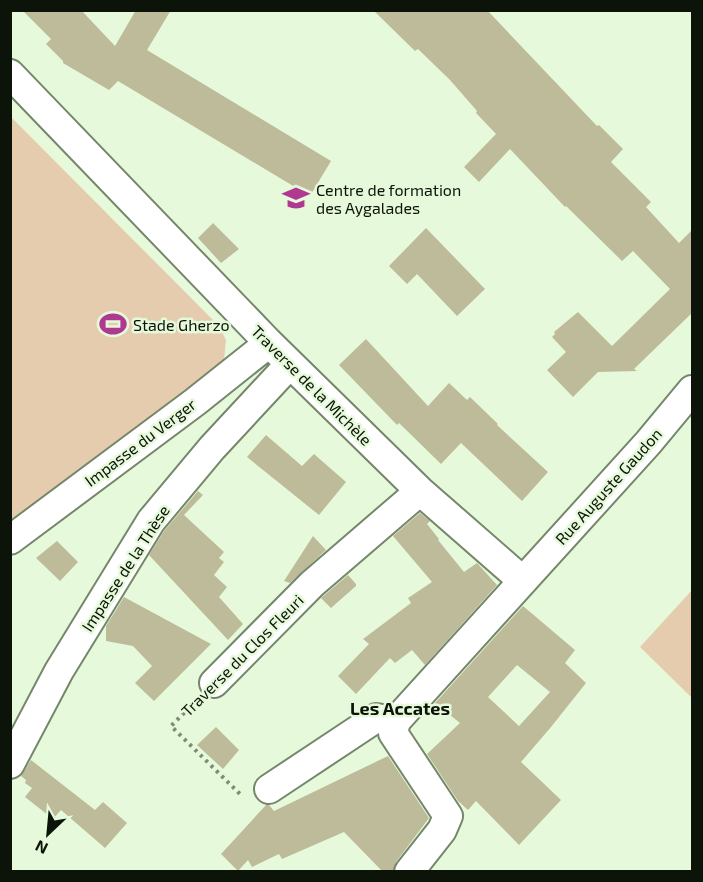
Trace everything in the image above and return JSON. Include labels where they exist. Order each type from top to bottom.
[{"type":"street","name":"Traverse de la Michèle","points":[[10,74],[268,343],[420,491],[523,581]]},
{"type":"street","name":"Impasse du Verger","points":[[10,540],[195,402],[268,343]]},
{"type":"street","name":"Impasse de la Thèse","points":[[10,764],[59,671],[151,521],[212,448],[290,364]]},
{"type":"street","name":"Rue Auguste Gaudon","points":[[396,721],[648,443],[693,390]]},
{"type":"street","name":"Traverse du Clos Fleuri","points":[[214,683],[312,584],[420,491]]},
{"type":"street","points":[[269,789],[376,718],[396,721],[393,733],[448,816],[442,830],[409,872]]},
{"type":"path","name":"Traverse du Clos Fleuri","points":[[214,683],[171,726],[252,805],[269,789]]},
{"type":"shaded area","name":"Stade Gherzo","points":[[11,117],[213,320],[226,340],[224,360],[210,375],[11,530]]},
{"type":"shaded area","points":[[692,590],[692,698],[640,647]]},
{"type":"building","points":[[22,10],[81,10],[115,46],[136,10],[171,10],[147,50],[331,161],[310,196],[118,81],[109,90],[63,63],[46,44],[51,39]]},
{"type":"building","points":[[373,10],[487,10],[597,126],[599,125],[623,149],[611,162],[651,202],[646,207],[679,243],[693,229],[693,312],[634,369],[637,371],[598,372],[573,397],[547,370],[566,352],[552,337],[554,332],[578,312],[612,346],[670,289],[633,251],[622,261],[565,207],[510,149],[479,182],[464,167],[496,134],[450,80],[418,49],[415,51]]},
{"type":"building","points":[[213,223],[239,249],[221,263],[198,238]]},
{"type":"building","points":[[426,228],[485,289],[457,316],[417,274],[407,284],[389,266]]},
{"type":"building","points":[[366,339],[428,406],[449,383],[467,400],[470,397],[548,472],[522,501],[461,443],[441,464],[399,423],[397,425],[339,365]]},
{"type":"building","points":[[266,435],[302,466],[314,454],[346,482],[319,515],[247,457]]},
{"type":"building","points":[[198,491],[203,495],[184,515],[224,552],[219,558],[224,562],[214,575],[227,587],[219,597],[243,624],[228,640],[149,555],[164,531]]},
{"type":"building","points":[[420,513],[430,521],[427,524],[464,572],[477,563],[497,585],[425,665],[412,650],[395,663],[390,658],[356,694],[338,676],[369,644],[363,639],[411,603],[408,598],[432,582],[393,536]]},
{"type":"building","points":[[313,536],[326,550],[290,583],[284,581]]},
{"type":"building","points":[[57,541],[78,562],[60,581],[36,558]]},
{"type":"building","points":[[348,575],[356,586],[331,608],[321,598]]},
{"type":"building","points":[[124,597],[211,644],[154,701],[135,683],[152,666],[133,646],[106,641],[106,626]]},
{"type":"building","points":[[523,606],[575,650],[565,663],[586,683],[521,762],[561,800],[519,845],[476,801],[468,810],[458,801],[427,754],[460,723],[435,703]],"holes":[[[517,665],[550,692],[519,726],[488,697]]]},
{"type":"building","points":[[216,727],[239,750],[223,769],[197,745]]},
{"type":"building","points":[[388,756],[429,818],[396,862],[393,872],[383,872],[344,832],[282,859],[279,854],[252,867],[248,860],[238,871],[221,854],[266,805],[274,811]]},
{"type":"building","points":[[31,760],[95,810],[103,802],[127,823],[105,848],[61,810],[53,819],[25,797],[32,788],[21,776]]},
{"type":"place","name":"Centre de formation des Aygalades","points":[[296,198]]},
{"type":"place","name":"Stade Gherzo","points":[[113,324]]},
{"type":"district","name":"Les Accates","points":[[400,708]]}]
